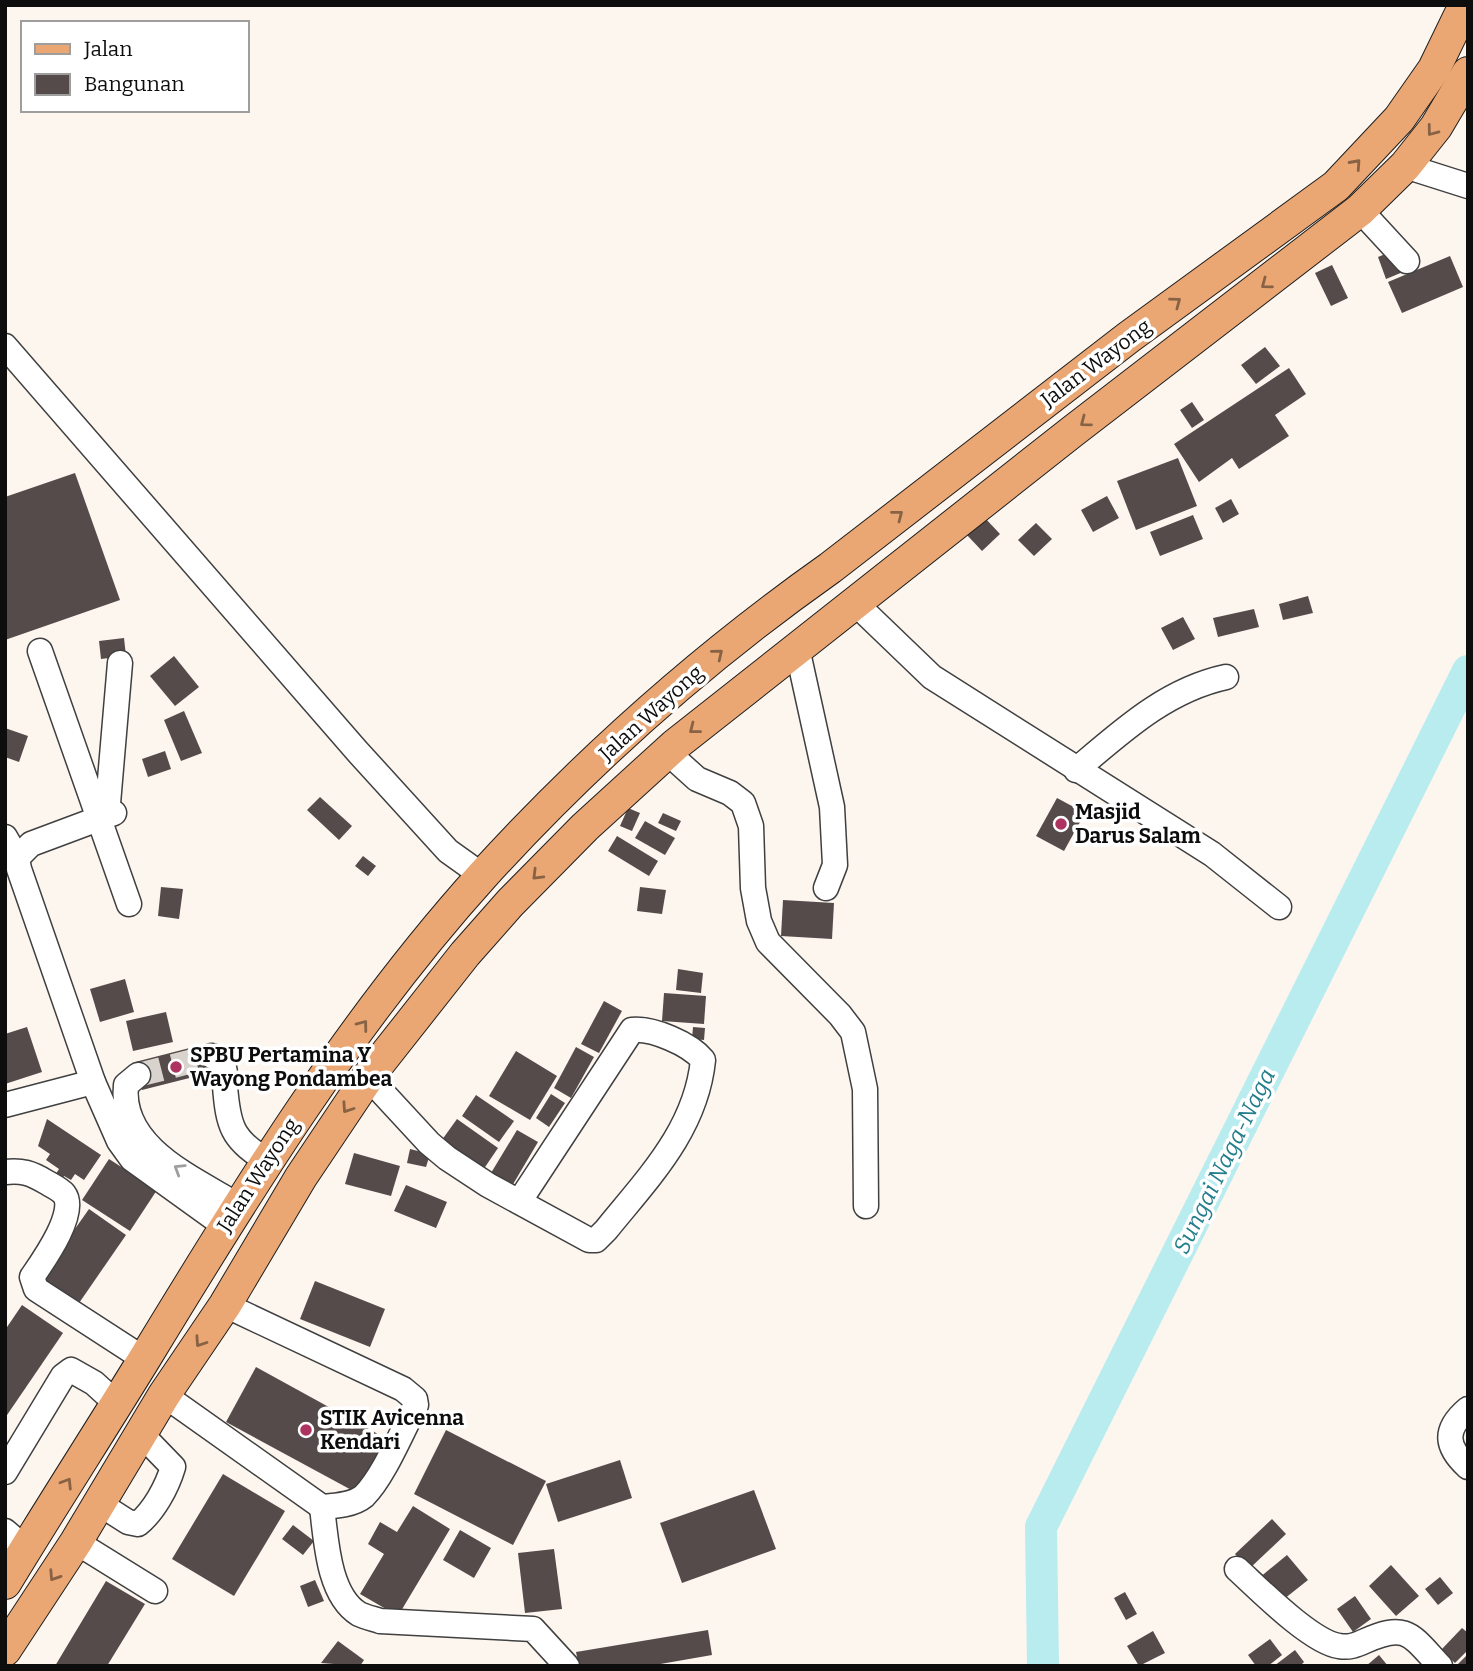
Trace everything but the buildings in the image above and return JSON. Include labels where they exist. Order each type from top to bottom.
[{"type":"main road","name":"Jalan Wayong","points":[[5,1583],[16,1540],[117,1403],[266,1160],[387,993],[482,876],[656,705],[779,605],[1257,241],[1336,186],[1399,119],[1434,69],[1465,5]]},
{"type":"main road","name":"Jalan Wayong","points":[[5,1650],[100,1504],[164,1395],[225,1305],[301,1177],[368,1077],[465,954],[585,827],[667,752],[1360,210],[1405,166],[1436,127],[1468,73]]},
{"type":"main road","points":[[559,798],[585,827]]},
{"type":"street","points":[[1405,166],[1455,185],[1468,186]]},
{"type":"street","points":[[1360,210],[1407,261]]},
{"type":"street","points":[[5,346],[357,751],[448,851],[482,876]]},
{"type":"street","points":[[855,603],[932,677],[1212,854],[1279,907]]},
{"type":"street","points":[[797,648],[832,807],[835,865],[826,888]]},
{"type":"street","points":[[40,651],[106,815],[129,904]]},
{"type":"street","points":[[106,815],[120,663]]},
{"type":"street","points":[[1076,770],[1125,728],[1169,698],[1197,683],[1226,677]]},
{"type":"street","points":[[667,752],[697,779],[730,793],[743,803],[751,826],[753,888],[759,921],[768,942],[840,1015],[853,1032],[865,1089],[866,1206]]},
{"type":"street","points":[[14,866],[23,849],[31,844],[106,815]]},
{"type":"street","points":[[5,836],[93,1082],[119,1141],[131,1159],[231,1215]]},
{"type":"street","points":[[368,1077],[438,1150],[480,1180],[581,1238],[596,1240],[682,1132],[703,1060],[688,1049],[660,1036],[640,1029],[632,1030],[519,1202]]},
{"type":"street","points":[[212,1056],[221,1059],[225,1068],[230,1125],[237,1139],[266,1160]]},
{"type":"street","points":[[138,1075],[125,1085],[124,1103],[146,1144],[231,1215]]},
{"type":"street","points":[[5,1105],[93,1082]]},
{"type":"street","points":[[5,1172],[22,1170],[34,1174],[63,1193],[67,1201],[66,1219],[32,1277],[36,1289],[144,1359]]},
{"type":"street","points":[[164,1395],[322,1507],[345,1504],[363,1497],[416,1405],[415,1399],[403,1389],[225,1305]]},
{"type":"street","points":[[5,1472],[63,1376],[71,1370],[117,1403]]},
{"type":"street","points":[[1468,1409],[1449,1437],[1450,1446],[1468,1467]]},
{"type":"street","points":[[100,1504],[128,1522],[138,1524],[146,1518],[169,1480],[173,1467],[142,1436]]},
{"type":"street","points":[[322,1507],[328,1553],[339,1587],[360,1614],[380,1621],[533,1629],[567,1666]]},
{"type":"street","points":[[76,1542],[155,1591]]},
{"type":"street","points":[[1237,1569],[1297,1622],[1329,1643],[1352,1647],[1384,1631],[1395,1630],[1418,1642],[1440,1666]]},
{"type":"waterway","name":"Sungai Naga-Naga","points":[[1043,1666],[1041,1527],[1468,671]]},
{"type":"tunnel","points":[[138,1075],[212,1056]]},
{"type":"place","name":"Masjid Darus Salam","points":[[1061,824]]},
{"type":"place","name":"SPBU Pertamina Y Wayong Pondambea","points":[[176,1067]]},
{"type":"place","name":"STIK Avicenna Kendari","points":[[306,1430]]}]
